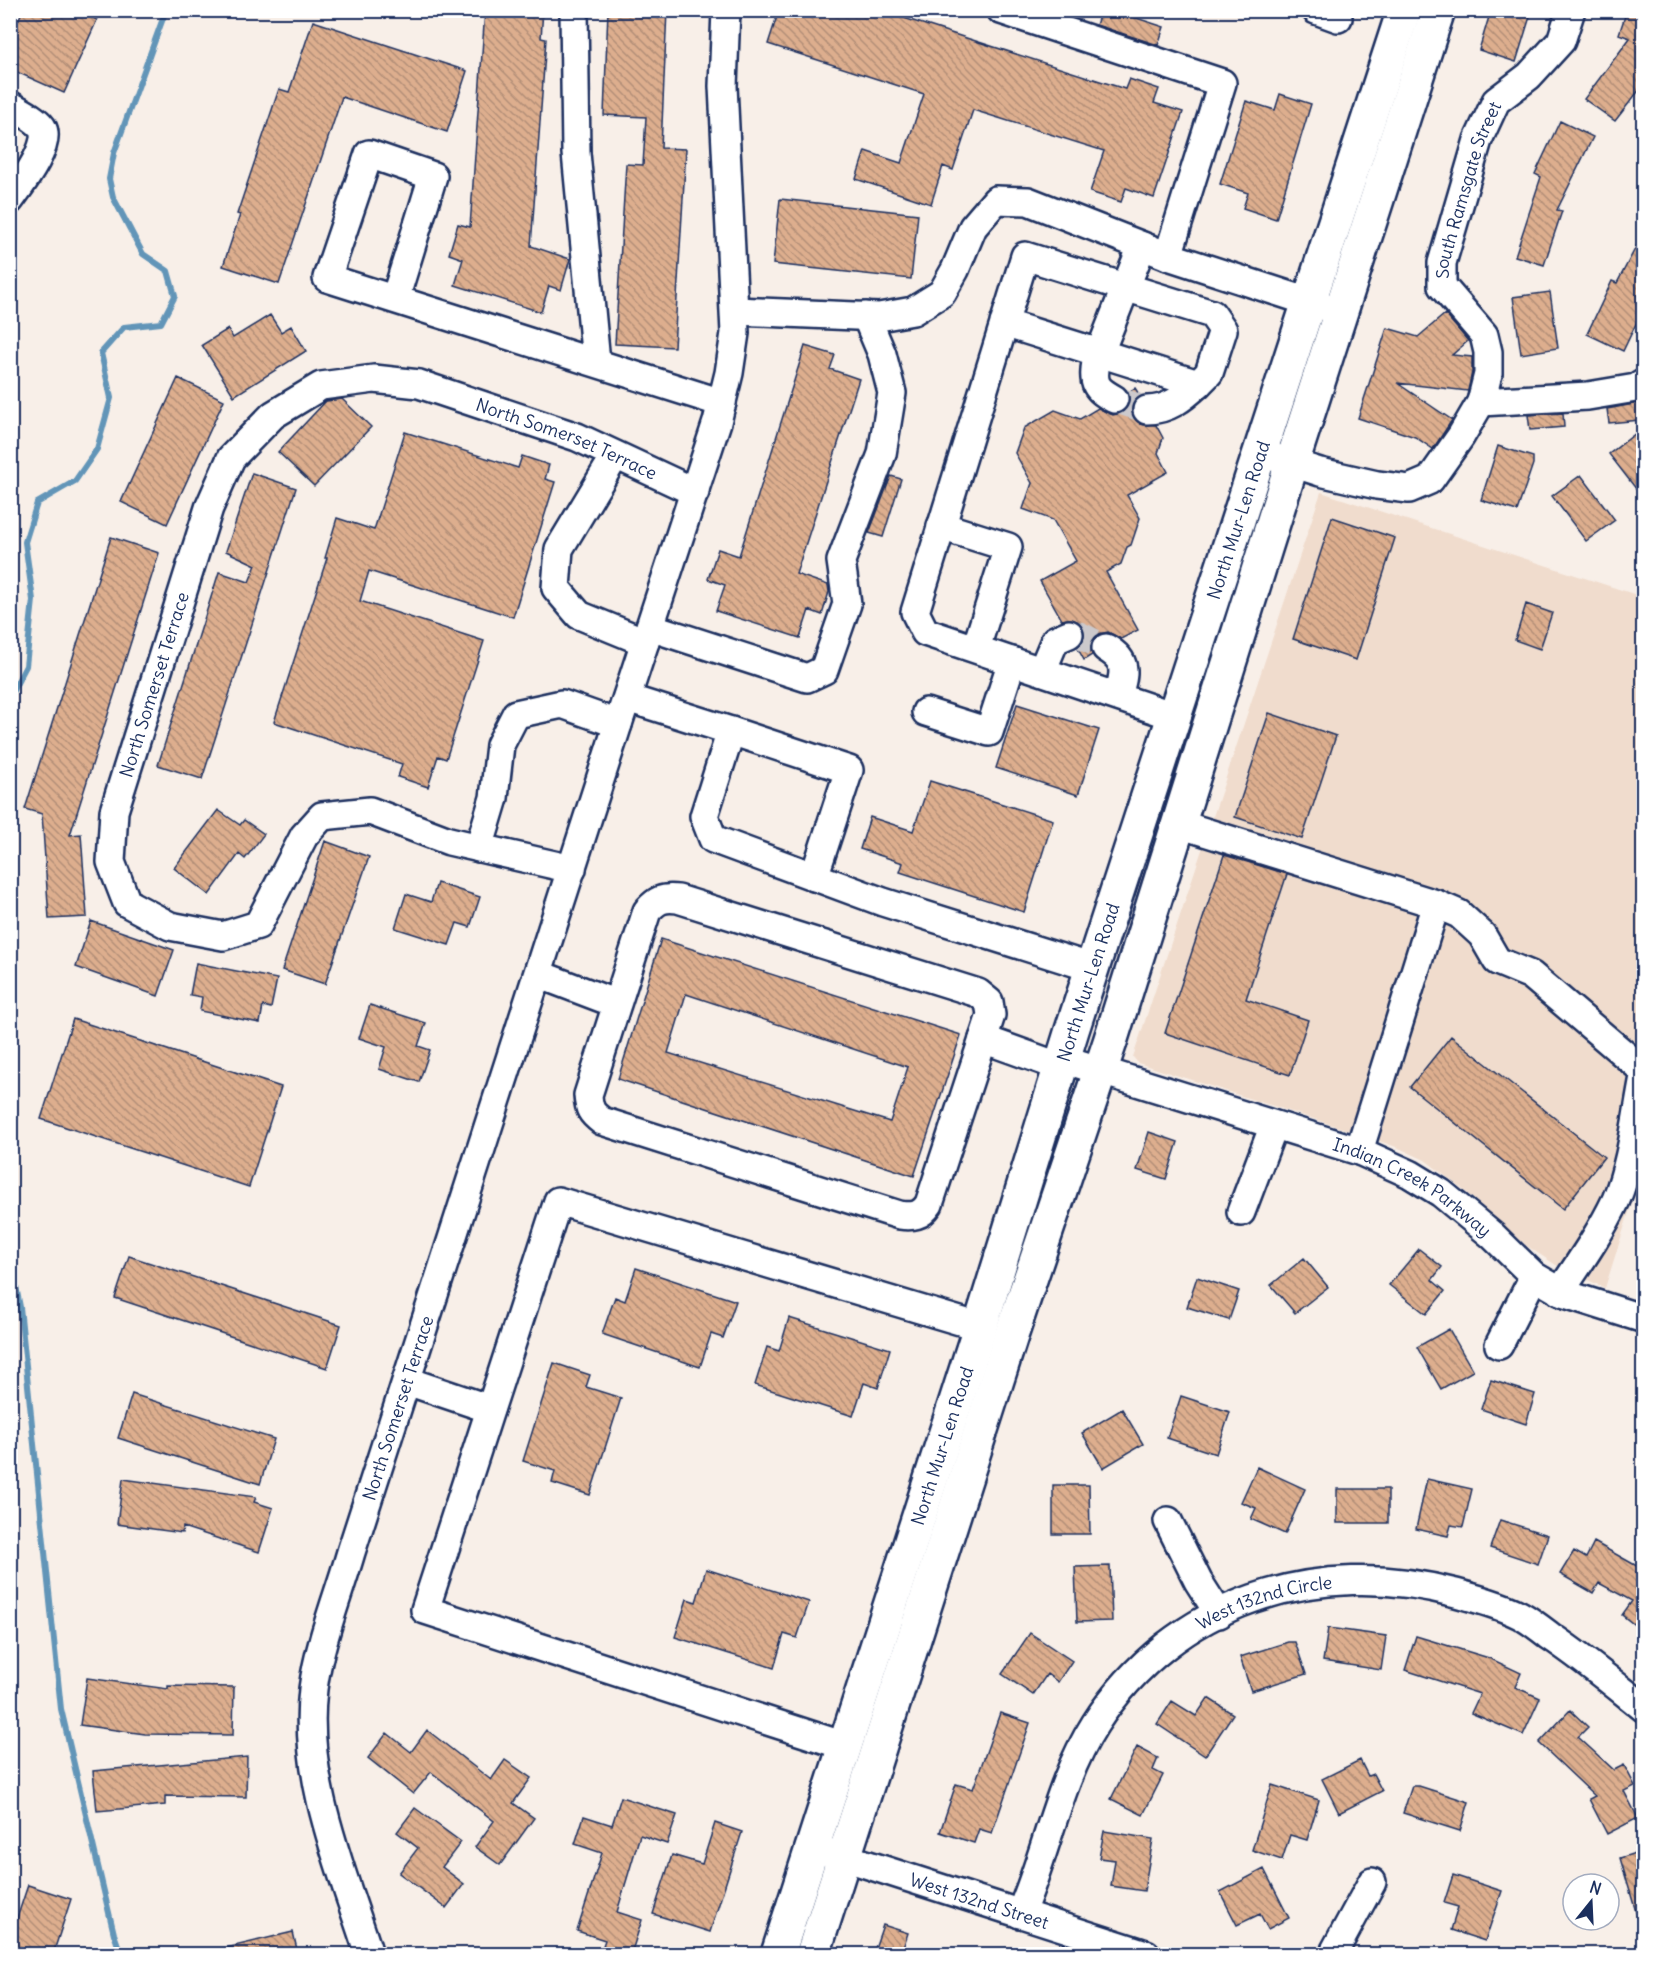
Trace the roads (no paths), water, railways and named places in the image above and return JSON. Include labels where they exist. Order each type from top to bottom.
[{"type":"main road","name":"North Mur-Len Road","points":[[778,1954],[980,1327],[1062,1063],[1404,10]]},
{"type":"main road","name":"North Mur-Len Road","points":[[813,1954],[1011,1336],[1100,1071],[1438,10]]},
{"type":"street","points":[[574,10],[576,153],[596,362]]},
{"type":"street","name":"North Somerset Terrace","points":[[369,1954],[326,1819],[315,1776],[311,1747],[313,1687],[319,1658],[407,1381],[722,403],[735,333],[723,86],[726,10]]},
{"type":"street","points":[[1001,10],[1222,83],[1168,256]]},
{"type":"street","name":"South Ramsgate Street","points":[[1261,453],[1292,464],[1377,485],[1408,489],[1430,480],[1461,436],[1481,402],[1488,374],[1488,352],[1484,335],[1442,286],[1442,263],[1478,140],[1496,101],[1529,76],[1561,41],[1570,10]]},
{"type":"street","points":[[10,105],[41,125],[44,132],[40,155],[10,200]]},
{"type":"street","points":[[395,299],[434,176],[369,154],[327,278],[722,403]]},
{"type":"street","points":[[735,311],[879,317],[913,311],[942,293],[955,270],[973,226],[996,200],[1028,201],[1168,256],[1341,311]]},
{"type":"street","points":[[1114,399],[1100,391],[1094,382],[1094,372],[1142,246]]},
{"type":"street","points":[[1147,410],[1162,408],[1185,396],[1209,373],[1222,330],[1212,314],[1025,256],[915,612],[925,632],[1174,716]]},
{"type":"street","points":[[615,456],[559,549],[556,588],[579,615],[807,678],[824,670],[847,604],[841,561],[882,454],[892,393],[882,354],[866,316]]},
{"type":"street","points":[[1004,323],[1198,384]]},
{"type":"street","name":"North Somerset Terrace","points":[[572,869],[449,842],[370,811],[322,816],[304,836],[258,925],[223,936],[170,926],[127,903],[111,862],[114,810],[209,508],[231,458],[273,415],[321,386],[374,379],[419,384],[577,437],[695,492]]},
{"type":"street","points":[[1481,402],[1588,396],[1635,388],[1644,383]]},
{"type":"street","points":[[941,526],[1008,547],[975,648]]},
{"type":"street","points":[[1042,671],[1055,640],[1069,634]]},
{"type":"street","points":[[1106,648],[1120,658],[1123,666],[1118,696]]},
{"type":"street","points":[[926,712],[989,732],[1012,661]]},
{"type":"street","points":[[627,698],[849,770],[814,877]]},
{"type":"street","points":[[479,848],[494,798],[500,745],[516,714],[562,704],[618,724]]},
{"type":"street","points":[[731,730],[705,816],[713,839],[884,903],[1093,968]]},
{"type":"street","points":[[1179,824],[1436,904],[1459,914],[1482,935],[1497,961],[1531,975],[1644,1071]]},
{"type":"street","points":[[664,897],[678,899],[978,993],[989,1002],[991,1015],[929,1203],[924,1212],[912,1217],[899,1215],[602,1121],[592,1114],[588,1095],[617,1004],[647,911],[664,897]]},
{"type":"street","points":[[1359,1151],[1436,904]]},
{"type":"street","points":[[538,974],[617,1004]]},
{"type":"street","name":"Indian Creek Parkway","points":[[983,1039],[1062,1063],[1100,1071],[1359,1151],[1410,1174],[1441,1193],[1493,1236],[1534,1276],[1560,1292],[1644,1319]]},
{"type":"street","points":[[1560,1292],[1616,1199],[1630,1151],[1644,1077]]},
{"type":"street","points":[[1241,1212],[1274,1125]]},
{"type":"street","points":[[845,1746],[425,1610],[558,1201],[980,1327]]},
{"type":"street","points":[[1499,1345],[1534,1276]]},
{"type":"street","points":[[407,1381],[490,1409]]},
{"type":"street","points":[[1168,1521],[1198,1581],[1219,1614]]},
{"type":"street","name":"West 132nd Circle","points":[[1020,1914],[1033,1884],[1069,1773],[1095,1724],[1111,1701],[1162,1648],[1185,1631],[1248,1600],[1284,1589],[1319,1582],[1388,1580],[1423,1584],[1490,1602],[1522,1616],[1578,1655],[1644,1708]]},
{"type":"street","name":"West 132nd Street","points":[[812,1847],[1146,1954]]},
{"type":"street","points":[[1334,1954],[1372,1882]]},
{"type":"waterway","points":[[10,696],[26,666],[33,600],[25,542],[37,503],[75,481],[97,449],[111,398],[101,353],[124,327],[161,323],[175,296],[168,271],[143,254],[113,197],[109,179],[114,153],[166,10]]},
{"type":"waterway","points":[[10,1255],[20,1307],[61,1709],[114,1934],[121,1954]]},
{"type":"tunnel","points":[[1114,399],[1147,410]]},
{"type":"tunnel","points":[[1069,634],[1079,635],[1106,648]]}]
